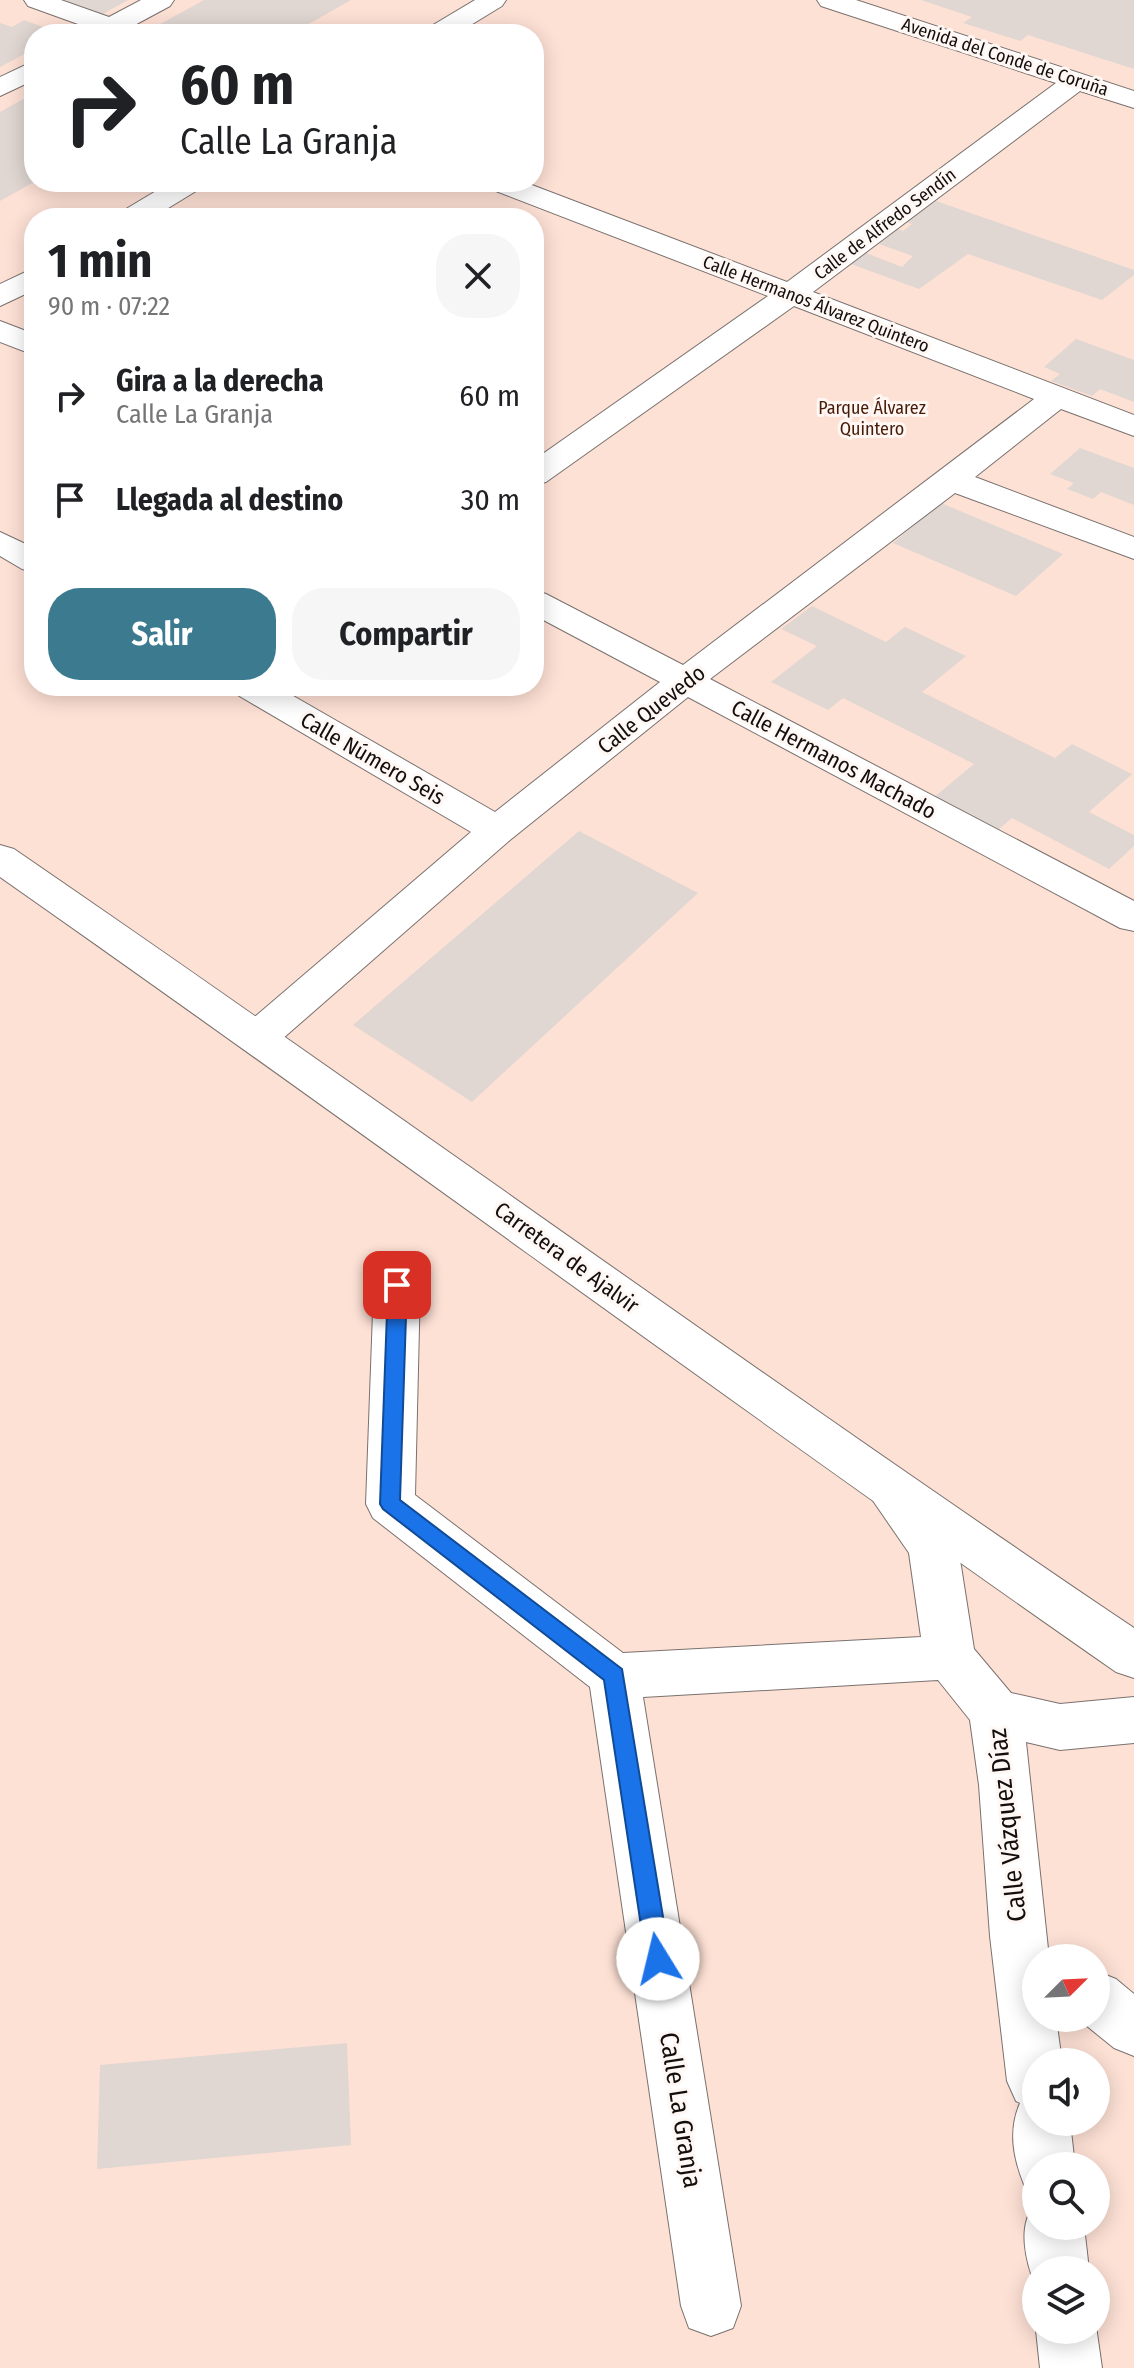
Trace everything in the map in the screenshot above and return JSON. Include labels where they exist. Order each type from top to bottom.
[{"type":"street","points":[[37,0],[91,24]]},
{"type":"street","points":[[116,24],[161,0]]},
{"type":"street","points":[[453,24],[493,0]]},
{"type":"street","name":"Avenida del Conde de Coruña","points":[[830,0],[1134,100]]},
{"type":"street","points":[[0,88],[24,75]]},
{"type":"street","name":"Calle de Alfredo Sendín","points":[[544,468],[790,295],[1076,81]]},
{"type":"street","points":[[148,208],[174,192]]},
{"type":"street","name":"Calle Hermanos Álvarez Quintero","points":[[524,192],[1134,426]]},
{"type":"street","points":[[0,297],[24,283]]},
{"type":"street","points":[[0,330],[24,341]]},
{"type":"street","name":"Calle Quevedo","points":[[258,1037],[497,830],[686,680],[1057,397]]},
{"type":"street","points":[[952,480],[1134,549]]},
{"type":"street","points":[[0,542],[24,556]]},
{"type":"street","name":"Calle Hermanos Machado","points":[[544,606],[1134,918]]},
{"type":"street","name":"Calle Número Seis","points":[[266,696],[497,830]]},
{"type":"street","name":"Carretera de Ajalvir","points":[[0,858],[258,1037],[887,1487],[1134,1656]]},
{"type":"street","points":[[397,1285],[390,1504],[614,1676],[950,1657]]},
{"type":"street","points":[[887,1487],[933,1547],[950,1657],[995,1712],[1060,1727],[1134,1720]]},
{"type":"street","name":"Calle La Granja","points":[[614,1676],[711,2306]]},
{"type":"street","name":"Calle Vázquez Díaz","points":[[995,1712],[1032,1944]]},
{"type":"street","points":[[1110,2009],[1134,2029]]},
{"type":"street","points":[[1068,2344],[1071,2368]]},
{"type":"green space","name":"Parque Álvarez Quintero","points":[[0,0],[1134,0],[1134,2368],[0,2368]]},
{"type":"building","points":[[128,0],[101,15],[63,2]]},
{"type":"building","points":[[204,0],[351,0],[309,24],[160,24]]},
{"type":"building","points":[[921,0],[1134,0],[1134,69],[1028,35],[1020,41],[963,23],[972,17]]},
{"type":"building","points":[[24,20],[35,24],[24,24],[24,54],[0,67],[0,23],[12,27]]},
{"type":"building","points":[[24,99],[24,188],[0,201],[0,112]]},
{"type":"building","points":[[936,201],[1134,270],[1134,275],[1102,300],[968,254],[919,289],[851,264],[866,253],[902,267],[913,256],[879,244],[898,229],[903,231],[912,224],[907,222]]},
{"type":"building","points":[[1076,339],[1134,360],[1134,402],[1100,389],[1092,396],[1051,381],[1060,374],[1044,367]]},
{"type":"building","points":[[1080,448],[1134,468],[1134,505],[1101,492],[1093,499],[1067,489],[1074,483],[1050,474]]},
{"type":"building","points":[[941,503],[1063,554],[1016,596],[893,543]]},
{"type":"building","points":[[812,606],[886,642],[905,627],[966,656],[922,692],[1055,758],[1072,744],[1132,774],[1089,812],[1134,835],[1134,846],[1109,869],[1012,818],[997,831],[933,798],[974,764],[843,698],[828,710],[771,682],[817,646],[781,629]]},
{"type":"building","points":[[579,831],[698,893],[472,1102],[353,1025]]},
{"type":"building","points":[[347,2043],[351,2145],[97,2169],[100,2065]]},
{"type":"route","points":[[397,1285],[390,1504],[614,1676],[658,1959]]}]
